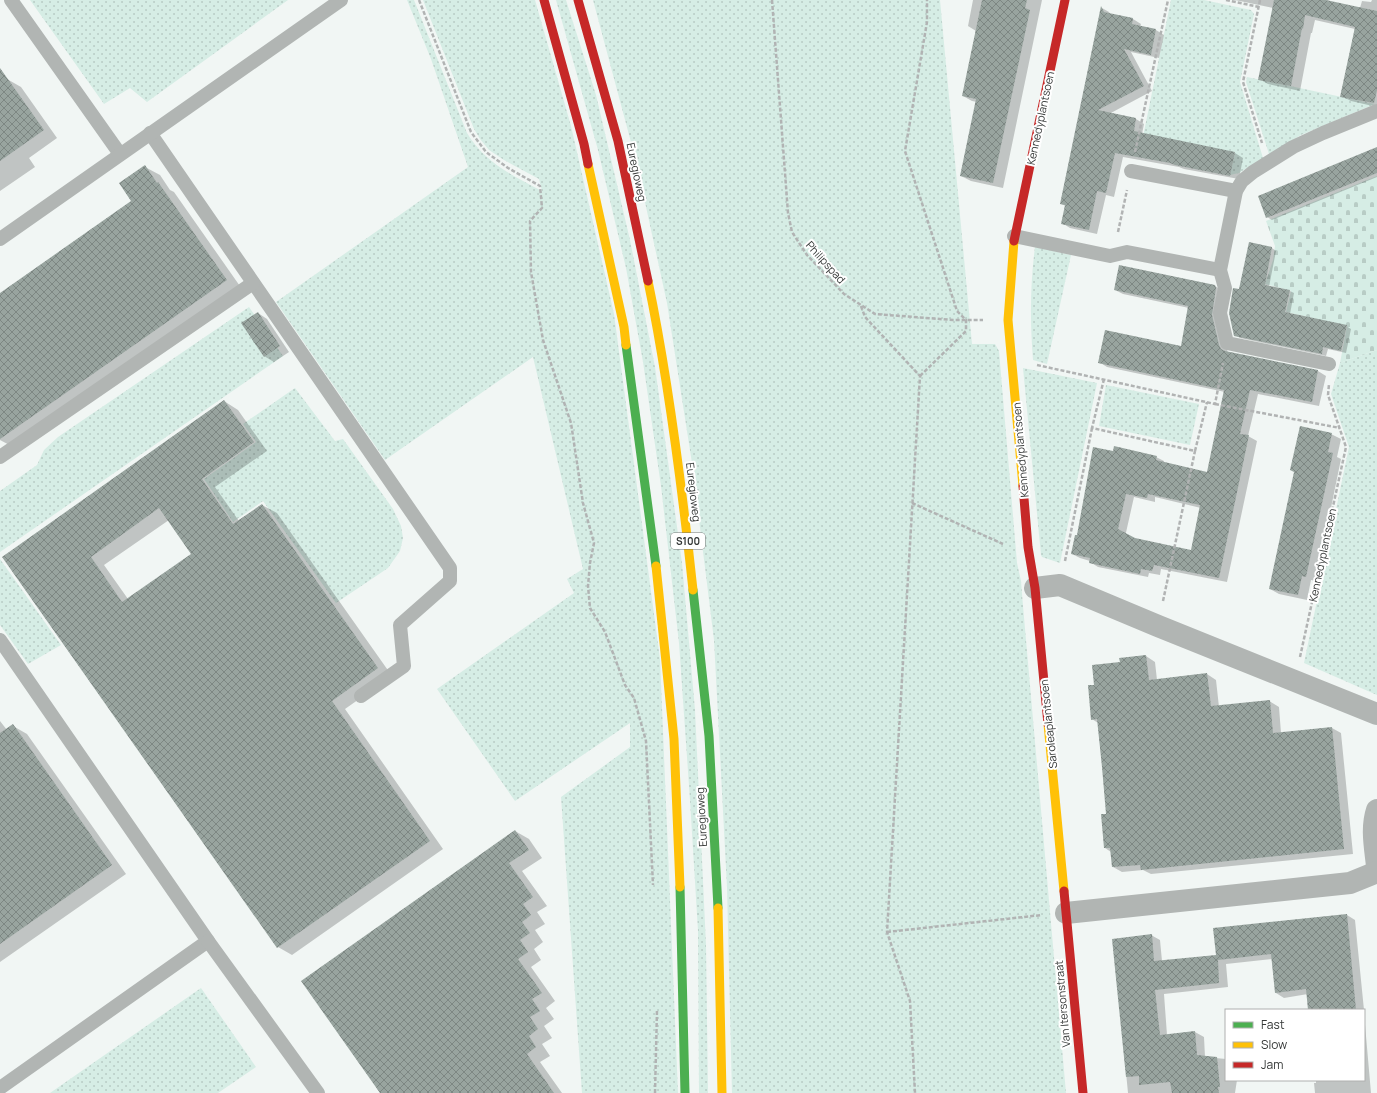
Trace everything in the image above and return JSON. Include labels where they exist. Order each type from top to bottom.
[{"type":"main road","name":"Euregioweg","points":[[544,0],[584,144],[624,327],[658,577],[674,739],[682,925],[685,1093]]},
{"type":"main road","name":"Euregioweg","points":[[578,0],[618,141],[655,315],[678,463],[692,569],[709,736],[719,917],[722,1093]]},
{"type":"main road","name":"Kennedyplantsoen","points":[[1035,588],[1028,547],[1008,320],[1014,236],[1065,0]]},
{"type":"main road","name":"Saroleaplantsoen","points":[[1035,588],[1066,913]]},
{"type":"main road","name":"Van Itersonstraat","points":[[1066,913],[1083,1093]]},
{"type":"street","points":[[1035,588],[1060,585],[1377,714]]},
{"type":"street","points":[[1377,810],[1374,831],[1377,866]]},
{"type":"street","points":[[1066,913],[1350,883],[1377,872]]},
{"type":"lane","points":[[11,0],[120,154]]},
{"type":"lane","points":[[0,238],[341,0]]},
{"type":"lane","points":[[1329,364],[1227,343],[1220,313],[1225,288],[1220,270],[1236,191],[1242,181],[1268,162],[1293,147],[1322,133],[1377,111]]},
{"type":"lane","points":[[150,133],[450,568],[450,582],[400,626],[404,666],[362,696]]},
{"type":"lane","points":[[1131,171],[1236,191]]},
{"type":"lane","points":[[1014,236],[1110,256],[1127,252],[1220,270]]},
{"type":"lane","points":[[0,457],[254,283]]},
{"type":"lane","points":[[0,640],[208,941],[318,1093]]},
{"type":"lane","points":[[0,1088],[208,941]]},
{"type":"path","points":[[419,0],[471,132],[486,152],[508,168],[540,186],[542,208],[530,221],[532,272],[543,340],[571,423],[583,503],[594,543],[588,586],[590,608],[605,632],[625,685],[634,698],[646,741],[654,887]]},
{"type":"path","name":"Philipspad","points":[[772,0],[788,213],[790,227],[807,255],[844,294],[875,314],[953,320],[1008,320]]},
{"type":"path","points":[[916,1093],[910,1001],[887,932],[920,376],[966,331],[966,320],[958,311],[905,151],[927,22],[927,0]]},
{"type":"path","points":[[1114,255],[1168,0]]},
{"type":"path","points":[[1226,0],[1259,7]]},
{"type":"path","points":[[1260,0],[1243,82],[1268,162]]},
{"type":"path","points":[[862,306],[864,317],[920,376]]},
{"type":"path","points":[[1215,404],[1227,343]]},
{"type":"path","points":[[1012,360],[1215,404],[1340,428]]},
{"type":"path","name":"Kennedyplantsoen","points":[[1295,681],[1346,447],[1328,394],[1329,364]]},
{"type":"path","points":[[1060,585],[1092,428],[1104,379]]},
{"type":"path","points":[[1158,626],[1206,402]]},
{"type":"path","points":[[1092,428],[1195,451]]},
{"type":"path","points":[[912,503],[1012,548],[1028,547]]},
{"type":"path","points":[[887,932],[1066,913]]},
{"type":"path","points":[[655,1093],[657,1006]]},
{"type":"green space","points":[[30,0],[288,0],[147,102],[130,88],[104,104]]},
{"type":"green space","points":[[407,0],[414,0],[467,133],[474,143],[500,167],[542,191],[539,179],[489,150],[480,139],[474,129],[423,0],[535,0],[571,126],[614,314],[660,659],[678,1093],[582,1093],[561,797],[630,747],[630,723],[515,801],[437,689],[574,593],[567,579],[583,569],[533,357],[385,460],[276,302],[468,167],[431,59]]},
{"type":"green space","points":[[556,0],[566,0],[596,95],[630,240],[655,367],[682,563],[695,710],[706,945],[708,1093],[699,1093],[698,931],[690,800],[679,643],[661,486],[643,362],[626,268],[598,150]]},
{"type":"green space","points":[[593,0],[940,0],[972,344],[995,344],[999,351],[1017,563],[1021,581],[1066,1093],[732,1093],[727,887],[714,640],[692,463],[667,303],[636,161]]},
{"type":"green space","points":[[1171,0],[1204,0],[1251,10],[1254,14],[1240,82],[1263,158],[1239,173],[1230,175],[1235,152],[1139,156]]},
{"type":"green space","points":[[1247,77],[1375,104],[1301,135],[1269,154],[1246,82]]},
{"type":"green space","points":[[1377,176],[1377,350],[1340,363],[1347,326],[1286,312],[1291,291],[1265,284],[1273,260],[1275,246],[1266,221]]},
{"type":"green space","points":[[1035,247],[1071,255],[1047,364],[1033,360],[1031,304]]},
{"type":"green space","points":[[249,307],[283,356],[0,552],[0,491],[37,465],[44,450],[58,437]]},
{"type":"green space","points":[[1377,350],[1377,695],[1304,663],[1349,447],[1331,394],[1340,363]]},
{"type":"green space","points":[[1023,368],[1097,383],[1060,563],[1042,557],[1041,555]]},
{"type":"green space","points":[[1106,385],[1199,404],[1190,445],[1099,426]]},
{"type":"green space","points":[[295,388],[335,441],[343,439],[393,509],[401,526],[403,538],[400,551],[388,568],[336,603],[263,501],[233,522],[204,479],[256,442],[243,424]]},
{"type":"green space","points":[[0,559],[61,645],[28,664],[0,625]]},
{"type":"green space","points":[[201,988],[256,1067],[218,1093],[50,1093]]},
{"type":"building","points":[[982,0],[1027,0],[1025,8],[1030,10],[993,183],[960,176],[976,99],[962,96]]},
{"type":"building","points":[[1274,0],[1326,0],[1377,11],[1377,90],[1374,103],[1340,97],[1355,27],[1305,15],[1291,86],[1258,80]]},
{"type":"building","points":[[1101,6],[1104,12],[1133,18],[1132,24],[1156,29],[1151,55],[1124,49],[1144,86],[1098,110],[1136,118],[1134,131],[1235,152],[1230,176],[1115,153],[1106,193],[1097,191],[1089,230],[1061,224],[1065,205],[1060,204]]},
{"type":"building","points":[[0,68],[44,130],[0,161]]},
{"type":"building","points":[[1377,147],[1377,173],[1266,218],[1258,196]]},
{"type":"building","points":[[145,165],[227,280],[0,439],[0,293],[131,201],[119,183]]},
{"type":"building","points":[[1249,242],[1272,247],[1265,285],[1290,290],[1285,312],[1347,325],[1341,351],[1323,347],[1322,354],[1234,336],[1229,313],[1233,288],[1239,289]]},
{"type":"building","points":[[1119,265],[1215,285],[1216,288],[1212,315],[1221,349],[1318,370],[1312,402],[1250,390],[1240,434],[1249,435],[1219,578],[1154,565],[1152,571],[1141,569],[1140,574],[1089,563],[1090,558],[1071,554],[1075,535],[1077,535],[1093,447],[1113,451],[1114,446],[1157,456],[1156,460],[1207,472],[1224,390],[1098,363],[1105,330],[1181,346],[1188,306],[1114,290]],"holes":[[[1126,494],[1147,498],[1148,494],[1200,505],[1191,550],[1135,538],[1118,529]]]},
{"type":"building","points":[[258,312],[280,346],[264,357],[241,323]]},
{"type":"building","points":[[224,400],[254,442],[202,479],[233,524],[262,504],[378,668],[332,701],[430,841],[277,948],[2,557]],"holes":[[[159,508],[191,554],[122,602],[91,557]]]},
{"type":"building","points":[[1300,426],[1332,433],[1328,452],[1333,453],[1306,577],[1302,576],[1298,595],[1269,589],[1294,472],[1290,470]]},
{"type":"building","points":[[1146,655],[1149,680],[1207,673],[1211,706],[1270,700],[1273,733],[1332,727],[1344,849],[1141,870],[1140,865],[1112,867],[1110,848],[1104,848],[1101,814],[1106,814],[1102,767],[1097,719],[1091,720],[1088,685],[1094,685],[1092,665],[1120,662],[1119,658]]},
{"type":"building","points":[[13,724],[112,865],[0,944],[0,733]]},
{"type":"building","points":[[515,830],[529,850],[509,863],[533,897],[523,904],[531,915],[522,922],[530,933],[520,940],[528,952],[518,959],[542,993],[532,999],[540,1011],[530,1017],[538,1029],[529,1036],[536,1047],[527,1054],[554,1093],[380,1093],[301,981]]},
{"type":"building","points":[[1347,914],[1356,1009],[1308,1009],[1306,989],[1275,993],[1271,954],[1218,960],[1219,983],[1155,990],[1160,1035],[1195,1031],[1197,1055],[1217,1057],[1220,1087],[1218,1087],[1219,1093],[1172,1093],[1170,1082],[1139,1085],[1139,1076],[1126,1077],[1112,939],[1152,934],[1154,961],[1216,955],[1213,928]]},
{"type":"traffic: fast","points":[[626,345],[656,566]]},
{"type":"traffic: fast","points":[[693,590],[709,736],[718,908]]},
{"type":"traffic: fast","points":[[680,887],[685,1093]]},
{"type":"traffic: slow","points":[[588,164],[624,327],[626,345]]},
{"type":"traffic: slow","points":[[1014,241],[1008,320],[1023,486]]},
{"type":"traffic: slow","points":[[648,281],[656,319],[674,435],[693,590]]},
{"type":"traffic: slow","points":[[656,566],[674,739],[680,887]]},
{"type":"traffic: slow","points":[[1048,724],[1064,891]]},
{"type":"traffic: slow","points":[[718,908],[722,1093]]},
{"type":"traffic: jam","points":[[544,0],[584,144],[588,164]]},
{"type":"traffic: jam","points":[[578,0],[618,141],[648,281]]},
{"type":"traffic: jam","points":[[1014,241],[1065,0]]},
{"type":"traffic: jam","points":[[1023,486],[1028,547],[1035,588],[1048,724]]},
{"type":"traffic: jam","points":[[1064,891],[1083,1093]]}]
